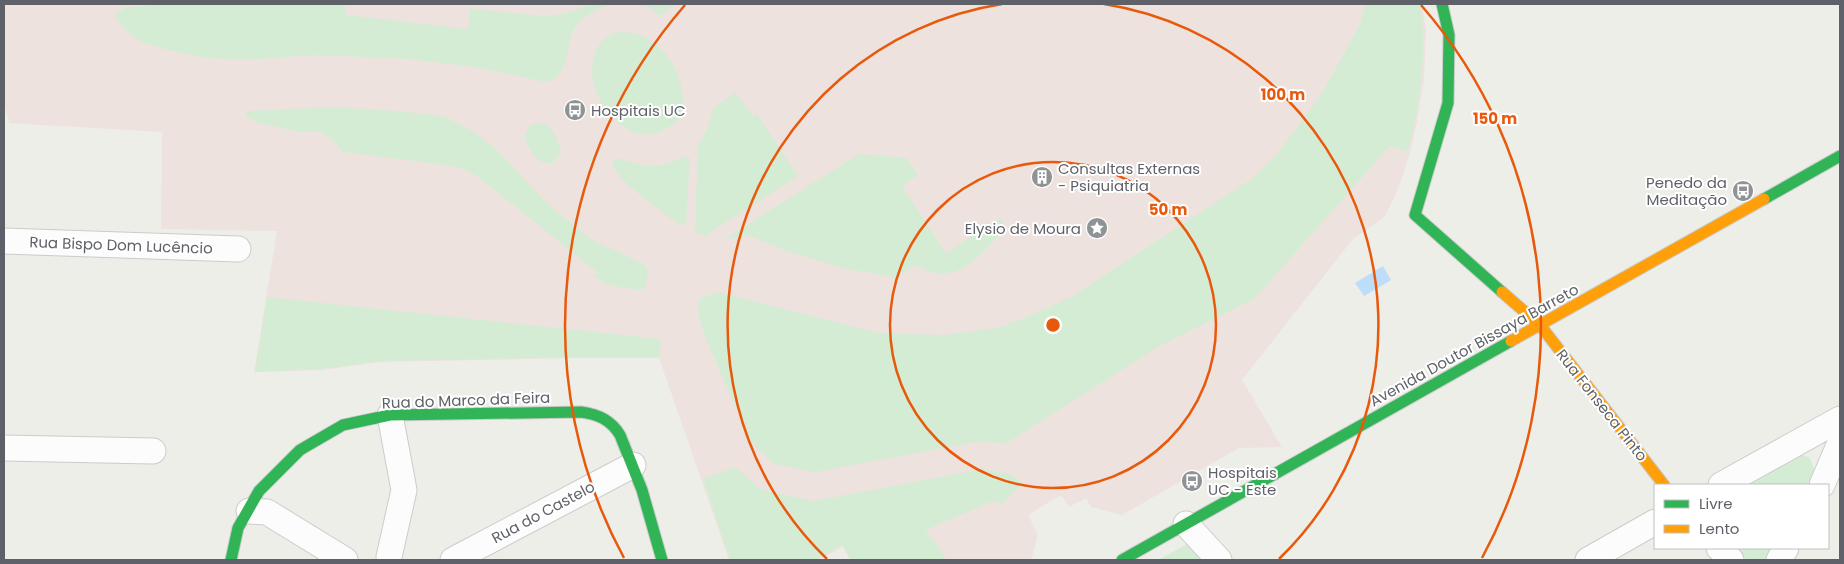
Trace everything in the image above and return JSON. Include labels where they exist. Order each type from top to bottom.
[{"type":"street","name":"Rua Fonseca Pinto","points":[[1442,4],[1448,36],[1448,104],[1415,215],[1540,325],[1663,484]]},
{"type":"street","name":"Avenida Doutor Bissaya Barreto","points":[[1122,560],[1840,156]]},
{"type":"street","name":"Rua Bispo Dom Lucêncio","points":[[4,241],[238,249]]},
{"type":"street","name":"Rua do Marco da Feira","points":[[231,560],[238,528],[259,491],[300,450],[343,426],[390,415],[581,412],[598,414],[616,428],[632,465],[662,560]]},
{"type":"street","points":[[387,559],[404,490],[390,415]]},
{"type":"street","points":[[1723,484],[1840,419]]},
{"type":"street","points":[[1822,484],[1840,443]]},
{"type":"street","points":[[4,448],[153,451]]},
{"type":"street","name":"Rua do Castelo","points":[[453,560],[632,465]]},
{"type":"street","points":[[248,511],[267,512],[345,560]]},
{"type":"street","points":[[1588,560],[1654,523]]},
{"type":"street","points":[[1186,524],[1219,560]]},
{"type":"street","points":[[1720,549],[1731,560]]},
{"type":"street","points":[[1779,560],[1785,549]]},
{"type":"shaded area","points":[[4,4],[1422,4],[1426,30],[1424,79],[1417,122],[1400,184],[1385,217],[1353,239],[1242,380],[1282,447],[1239,448],[1122,515],[1091,507],[1086,498],[1069,507],[1061,495],[1028,515],[1038,535],[1031,560],[850,560],[843,547],[819,560],[729,560],[659,358],[380,362],[322,370],[254,372],[277,231],[161,229],[162,132],[9,123],[4,102]]},
{"type":"green space","points":[[160,4],[346,4],[345,15],[468,29],[470,9],[546,16],[567,13],[592,4],[613,4],[593,12],[576,26],[572,33],[564,66],[555,78],[546,82],[475,67],[407,59],[315,55],[243,60],[208,58],[172,51],[142,42],[116,20],[116,14],[125,8]]},
{"type":"green space","points":[[641,4],[677,4],[659,16]]},
{"type":"green space","points":[[1366,4],[1421,4],[1423,60],[1416,115],[1408,152],[1390,146],[1254,299],[1158,347],[1005,444],[981,441],[815,472],[775,464],[752,444],[705,337],[697,310],[700,298],[718,292],[878,333],[944,335],[997,328],[1029,316],[1073,296],[1253,178],[1279,152],[1324,90],[1359,26]]},
{"type":"green space","points":[[618,32],[637,34],[658,46],[674,66],[679,77],[683,102],[681,114],[672,125],[658,133],[639,134],[625,128],[613,118],[596,90],[592,74],[593,59],[599,45],[608,37]]},
{"type":"green space","points":[[736,92],[753,117],[757,114],[798,176],[704,236],[695,232],[698,144],[707,130],[713,108]]},
{"type":"green space","points":[[334,107],[443,116],[474,132],[499,152],[550,206],[594,241],[644,264],[648,272],[645,287],[642,290],[617,286],[594,277],[597,272],[477,176],[463,169],[447,165],[343,152],[332,139],[320,132],[299,132],[256,122],[245,115],[247,111]]},
{"type":"green space","points":[[543,123],[548,126],[558,142],[561,154],[552,163],[546,163],[538,159],[524,138],[529,126]]},
{"type":"green space","points":[[859,154],[907,158],[918,175],[902,186],[946,253],[1000,218],[1006,228],[974,260],[955,271],[945,274],[933,273],[916,265],[895,277],[847,269],[789,252],[748,235],[723,240]]},
{"type":"green space","points":[[687,156],[690,158],[686,223],[684,225],[680,225],[637,193],[615,170],[613,164],[613,160],[618,158],[643,166],[663,165]]},
{"type":"green space","points":[[267,297],[661,339],[659,357],[380,361],[322,369],[255,372]]},
{"type":"green space","points":[[1796,452],[1810,458],[1816,474],[1810,484],[1739,484]]},
{"type":"green space","points":[[735,467],[762,490],[814,501],[982,469],[1010,474],[1023,483],[1002,504],[994,501],[925,530],[946,560],[851,560],[842,545],[815,560],[730,560],[703,479]]},
{"type":"green space","points":[[1189,543],[1204,560],[1158,560]]},
{"type":"green space","points":[[1736,549],[1774,549],[1767,560],[1747,560]]},
{"type":"water","points":[[1383,266],[1391,280],[1364,296],[1355,283]]},
{"type":"traffic: fast","points":[[1442,4],[1449,35],[1448,103],[1415,215],[1502,292]]},
{"type":"traffic: fast","points":[[1764,199],[1840,156]]},
{"type":"traffic: fast","points":[[1122,560],[1511,341]]},
{"type":"traffic: fast","points":[[231,560],[238,528],[259,491],[300,450],[343,425],[390,415],[581,412],[593,414],[604,419],[620,435],[642,490],[662,560]]},
{"type":"traffic: slow","points":[[1511,341],[1764,199]]},
{"type":"traffic: slow","points":[[1502,292],[1540,325],[1663,484]]},
{"type":"place","name":"Hospitais UC","points":[[575,110]]},
{"type":"place","name":"Consultas Externas - Psiquiatria","points":[[1042,177]]},
{"type":"place","name":"Penedo da Meditação","points":[[1743,191]]},
{"type":"place","name":"Elysio de Moura","points":[[1097,228]]},
{"type":"place","name":"Hospitais UC - Este","points":[[1192,481]]}]
